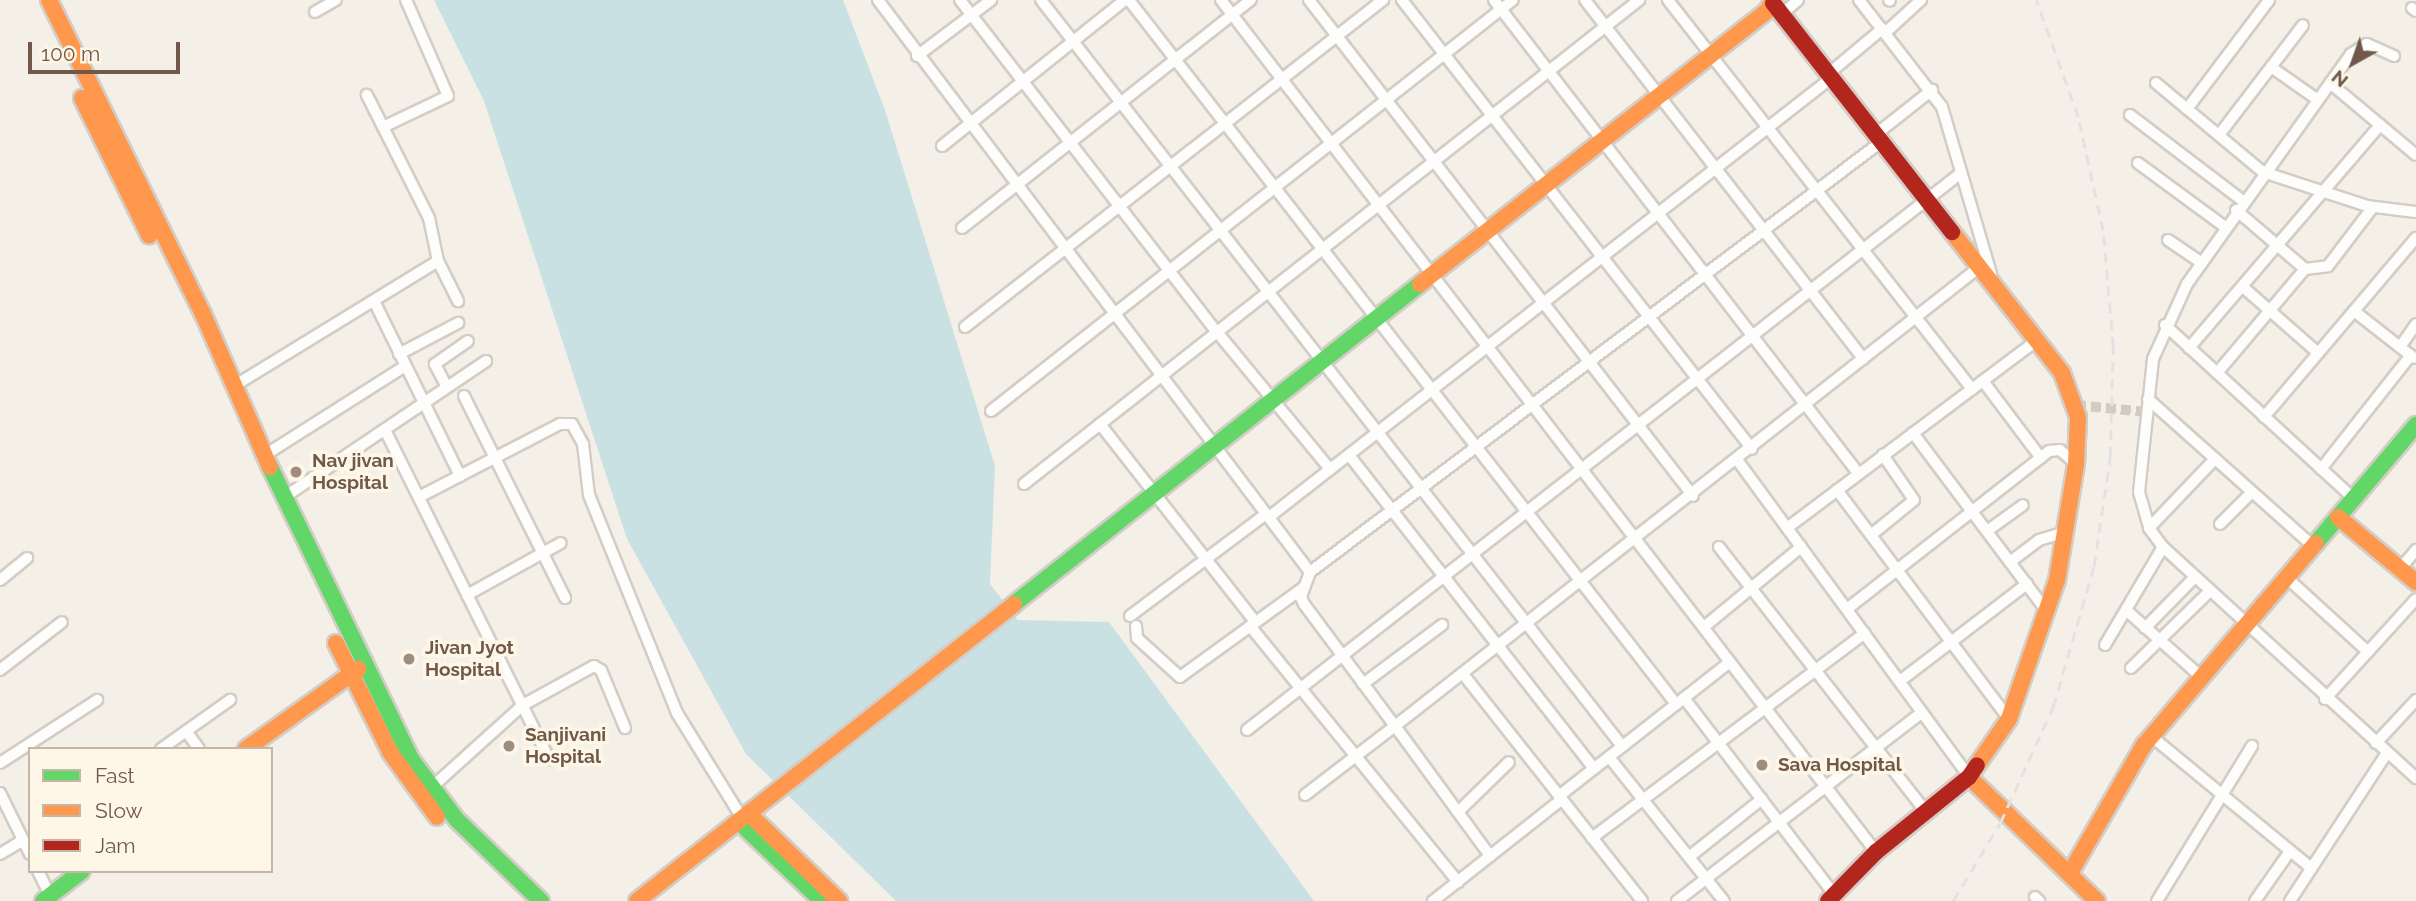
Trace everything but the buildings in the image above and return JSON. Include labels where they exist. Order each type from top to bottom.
[{"type":"main road","points":[[34,0],[178,293],[411,787],[520,901]]},
{"type":"main road","points":[[49,0],[234,386],[356,669],[431,788],[486,851],[541,901]]},
{"type":"main road","points":[[637,901],[1776,6],[1829,77],[1982,265],[2073,393],[2078,417],[2076,464],[2065,532],[2046,610],[2009,719],[1969,777],[1876,852],[1831,898]]},
{"type":"main road","points":[[2070,873],[2151,736],[2416,425]]},
{"type":"main road","points":[[2337,517],[2416,582]]},
{"type":"main road","points":[[249,747],[356,669]]},
{"type":"main road","points":[[1969,777],[2097,901]]},
{"type":"main road","points":[[743,817],[822,901]]},
{"type":"main road","points":[[743,817],[839,901]]},
{"type":"main road","points":[[46,898],[79,873]]},
{"type":"street","points":[[315,12],[336,0]]},
{"type":"street","points":[[383,127],[448,96],[406,0]]},
{"type":"street","points":[[878,0],[968,124],[1310,572]]},
{"type":"street","points":[[960,0],[1217,332],[1331,469]]},
{"type":"street","points":[[917,56],[991,0]]},
{"type":"street","points":[[1041,0],[1622,746]]},
{"type":"street","points":[[942,146],[1127,0],[1580,583],[1719,744],[1779,822],[1831,898]]},
{"type":"street","points":[[1221,0],[1876,852]]},
{"type":"street","points":[[962,228],[1251,0]]},
{"type":"street","points":[[1310,0],[1693,496]]},
{"type":"street","points":[[965,327],[1382,0]]},
{"type":"street","points":[[1402,0],[1752,449]]},
{"type":"street","points":[[991,411],[1112,312],[1444,54],[1498,5],[1513,0]]},
{"type":"street","points":[[1585,0],[1863,359]]},
{"type":"street","points":[[1024,484],[1639,0]]},
{"type":"street","points":[[1668,0],[1972,389]]},
{"type":"street","points":[[1776,6],[1798,0]]},
{"type":"street","points":[[1859,0],[1932,90],[1942,107],[1993,280]]},
{"type":"street","points":[[1303,588],[1180,677],[1137,638],[1133,621],[1206,559],[1331,469],[1602,258],[1768,128],[1921,0]]},
{"type":"street","points":[[2187,109],[2269,0]]},
{"type":"street","points":[[1498,5],[1604,139],[1858,473]]},
{"type":"street","points":[[2219,135],[2303,25]]},
{"type":"street","points":[[2394,56],[2378,47],[2361,47],[2330,83],[2225,227],[2165,325],[2153,359],[2139,492],[2149,528],[2163,547],[2244,626],[2416,778]]},
{"type":"street","points":[[2271,67],[2318,100]]},
{"type":"street","points":[[2156,83],[2263,172],[2373,207],[2416,212]]},
{"type":"street","points":[[2330,83],[2416,155]]},
{"type":"street","points":[[1490,856],[1304,604],[1303,588],[1310,572],[1816,190],[1932,90]]},
{"type":"street","points":[[368,95],[429,218],[438,261],[458,300]]},
{"type":"street","points":[[2130,115],[2240,206],[2278,247],[2305,269]]},
{"type":"street","points":[[2189,348],[2326,193],[2381,125]]},
{"type":"street","points":[[2138,163],[2225,227]]},
{"type":"street","points":[[1247,730],[1929,201],[1961,173]]},
{"type":"street","points":[[2217,373],[2305,269],[2328,266],[2373,207]]},
{"type":"street","points":[[2264,417],[2416,238]]},
{"type":"street","points":[[2168,240],[2202,263]]},
{"type":"street","points":[[234,386],[438,261]]},
{"type":"street","points":[[1305,795],[1738,461],[1982,265]]},
{"type":"street","points":[[2243,288],[2318,353]]},
{"type":"street","points":[[374,301],[460,476]]},
{"type":"street","points":[[2321,469],[2413,357],[2354,311]]},
{"type":"street","points":[[399,354],[458,323]]},
{"type":"street","points":[[2400,347],[2416,324]]},
{"type":"street","points":[[2165,325],[2353,498]]},
{"type":"street","points":[[1787,528],[2037,340]]},
{"type":"street","points":[[447,387],[435,364],[468,341]]},
{"type":"street","points":[[283,498],[486,361]]},
{"type":"street","points":[[265,456],[405,366]]},
{"type":"street","points":[[1983,381],[2040,458]]},
{"type":"street","points":[[464,397],[565,598]]},
{"type":"street","points":[[2148,399],[2313,546]]},
{"type":"street","points":[[419,497],[560,424],[572,424],[579,431],[589,495],[677,713],[743,817]]},
{"type":"street","points":[[1100,424],[1206,559],[1300,689],[1458,881]]},
{"type":"street","points":[[385,430],[549,759]]},
{"type":"street","points":[[1913,433],[2046,610]]},
{"type":"street","points":[[1847,609],[2040,458],[2055,449],[2076,464]]},
{"type":"street","points":[[1349,455],[1594,769]]},
{"type":"street","points":[[1871,535],[1914,500],[1883,455]]},
{"type":"street","points":[[2149,528],[2215,459]]},
{"type":"street","points":[[1738,461],[1969,777]]},
{"type":"street","points":[[1837,490],[2009,719]]},
{"type":"street","points":[[2220,524],[2252,492]]},
{"type":"street","points":[[1987,531],[2023,505]]},
{"type":"street","points":[[2010,562],[2039,540],[2065,532]]},
{"type":"street","points":[[467,595],[561,543]]},
{"type":"street","points":[[1719,547],[1927,813]]},
{"type":"street","points":[[1704,627],[1801,547]]},
{"type":"street","points":[[2105,645],[2163,547]]},
{"type":"street","points":[[2400,569],[2416,550]]},
{"type":"street","points":[[0,580],[27,558]]},
{"type":"street","points":[[2145,628],[2194,578]]},
{"type":"street","points":[[2286,578],[2368,652]]},
{"type":"street","points":[[1900,681],[2027,584]]},
{"type":"street","points":[[2131,668],[2209,592]]},
{"type":"street","points":[[2325,699],[2416,599]]},
{"type":"street","points":[[2126,610],[2200,676]]},
{"type":"street","points":[[0,670],[62,622]]},
{"type":"street","points":[[1363,684],[1442,625]]},
{"type":"street","points":[[1592,838],[1645,802],[1865,633]]},
{"type":"street","points":[[1433,901],[1622,746],[1730,662]]},
{"type":"street","points":[[431,788],[523,705],[594,666],[601,670],[625,728]]},
{"type":"street","points":[[1463,674],[1642,901]]},
{"type":"street","points":[[0,763],[97,700]]},
{"type":"street","points":[[164,747],[230,700]]},
{"type":"street","points":[[2376,743],[2416,701]]},
{"type":"street","points":[[1677,901],[1923,712]]},
{"type":"street","points":[[186,731],[198,747]]},
{"type":"street","points":[[2151,736],[2311,868]]},
{"type":"street","points":[[2157,901],[2220,794],[2252,746]]},
{"type":"street","points":[[2290,901],[2387,753]]},
{"type":"street","points":[[1609,757],[1724,901]]},
{"type":"street","points":[[1458,812],[1509,762]]},
{"type":"street","points":[[0,793],[28,850]]},
{"type":"street","points":[[1689,857],[1762,799]]},
{"type":"street","points":[[0,854],[23,840]]},
{"type":"street","points":[[2255,901],[2290,851]]},
{"type":"street","points":[[39,873],[46,898]]},
{"type":"water","points":[[434,0],[843,0],[885,110],[995,466],[990,584],[1018,620],[1109,622],[1314,901],[896,901],[746,754],[627,539],[484,101]]},
{"type":"tunnel","points":[[2076,405],[2146,412]]},
{"type":"railway","points":[[1953,901],[2000,823],[2053,707],[2094,566],[2110,457],[2113,347],[2103,231],[2078,117],[2036,0]]},
{"type":"traffic: fast","points":[[1014,604],[1420,284]]},
{"type":"traffic: fast","points":[[2316,543],[2416,425]]},
{"type":"traffic: fast","points":[[270,467],[411,759],[457,820],[541,901]]},
{"type":"traffic: fast","points":[[738,821],[822,901]]},
{"type":"traffic: fast","points":[[43,901],[79,873]]},
{"type":"traffic: slow","points":[[49,0],[203,314],[270,467]]},
{"type":"traffic: slow","points":[[1420,284],[1768,10],[1773,0]]},
{"type":"traffic: slow","points":[[82,98],[149,235]]},
{"type":"traffic: slow","points":[[1952,232],[2062,373],[2078,417],[2076,464],[2057,580],[2009,719],[1977,765]]},
{"type":"traffic: slow","points":[[2338,517],[2416,582]]},
{"type":"traffic: slow","points":[[2070,873],[2144,745],[2316,543]]},
{"type":"traffic: slow","points":[[637,901],[1014,604]]},
{"type":"traffic: slow","points":[[336,643],[390,752],[437,817]]},
{"type":"traffic: slow","points":[[249,747],[358,669]]},
{"type":"traffic: slow","points":[[1969,777],[2097,901]]},
{"type":"traffic: slow","points":[[748,813],[839,901]]},
{"type":"traffic: jam","points":[[1773,3],[1952,232]]},
{"type":"traffic: jam","points":[[1828,901],[1876,852],[1969,777],[1977,765]]},
{"type":"place","name":"Nav jivan Hospital","points":[[296,472]]},
{"type":"place","name":"Jivan Jyot Hospital","points":[[409,659]]},
{"type":"place","name":"Sanjivani Hospital","points":[[509,746]]},
{"type":"place","name":"Sava Hospital","points":[[1762,765]]}]
